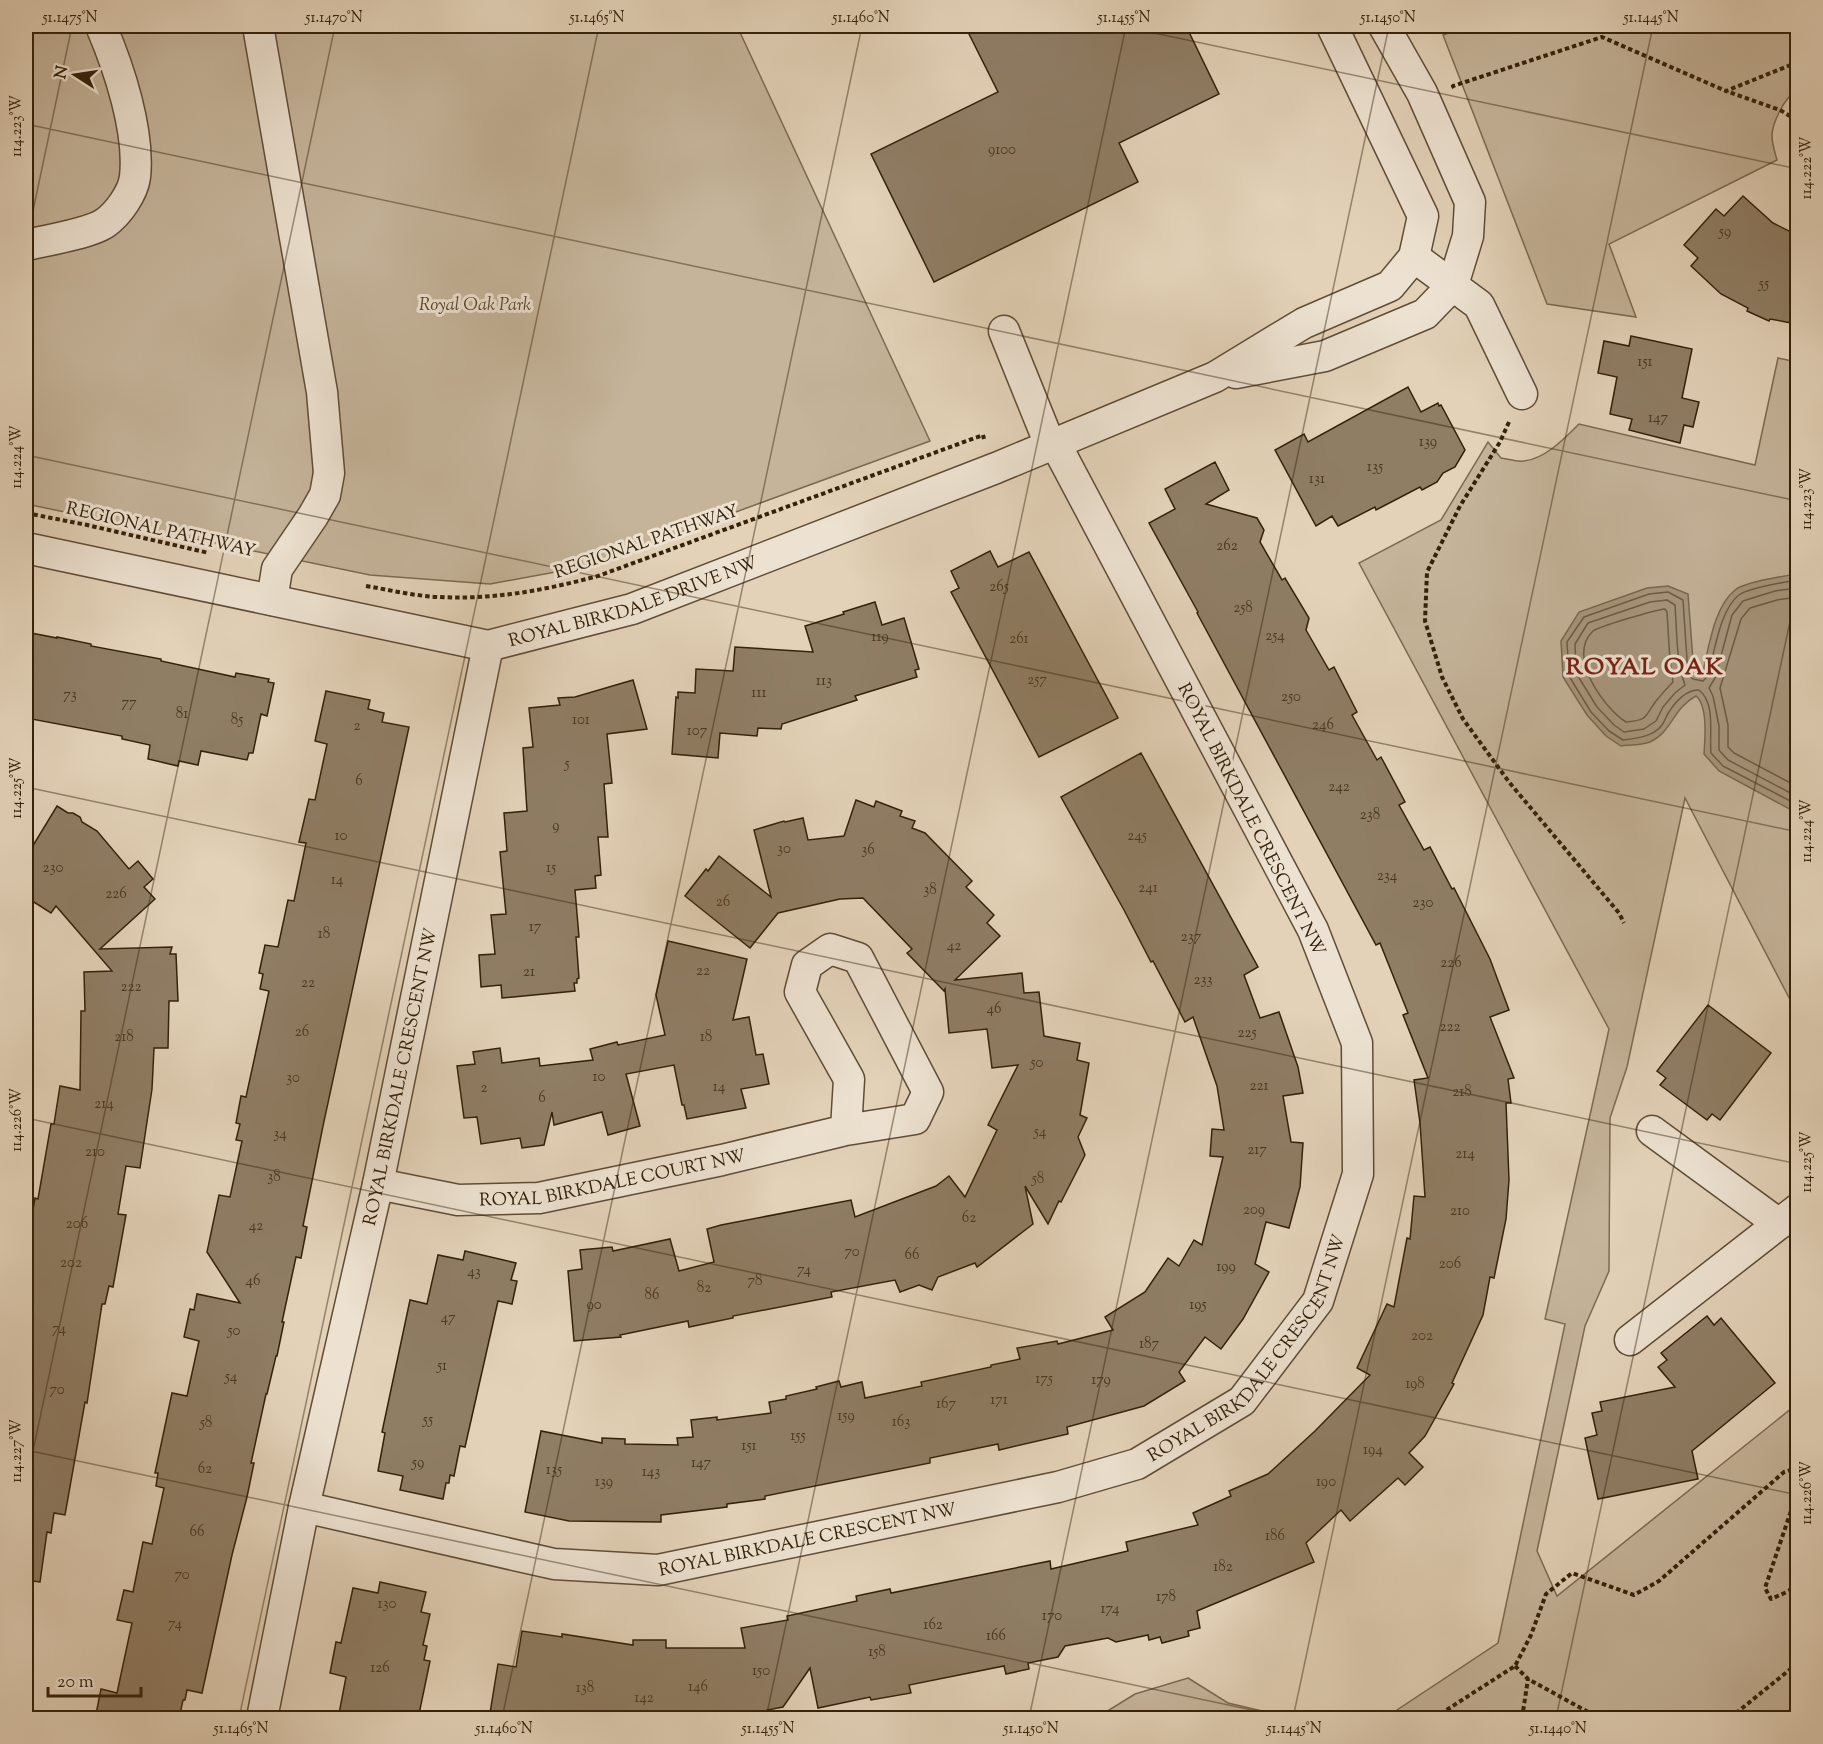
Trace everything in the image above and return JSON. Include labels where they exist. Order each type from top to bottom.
[{"type":"street","points":[[26,246],[104,224],[122,207],[135,179],[135,135],[119,74],[101,26]]},
{"type":"street","points":[[258,26],[322,392],[329,473],[325,495],[314,516],[277,569],[272,600]]},
{"type":"street","points":[[1332,26],[1423,216],[1414,257],[1479,305],[1522,394]]},
{"type":"street","points":[[1384,26],[1422,93],[1470,202],[1468,236],[1453,285]]},
{"type":"street","name":"ROYAL BIRKDALE DRIVE NW","points":[[26,548],[488,646],[632,609],[996,468],[1215,376],[1304,323],[1390,286],[1414,257]]},
{"type":"street","name":"ROYAL BIRKDALE DRIVE NW","points":[[1215,376],[1325,356],[1425,314],[1453,285]]},
{"type":"street","name":"ROYAL BIRKDALE CRESCENT NW","points":[[303,1507],[554,1564],[658,1570],[1058,1487],[1137,1464],[1242,1401],[1318,1301],[1358,1174],[1357,1043],[1313,930],[1053,444],[1004,332]]},
{"type":"street","name":"ROYAL BIRKDALE CRESCENT NW","points":[[262,1719],[303,1507],[378,1184],[488,646]]},
{"type":"street","name":"ROYAL BIRKDALE COURT NW","points":[[378,1184],[458,1200],[539,1198],[722,1160],[846,1130],[915,1119],[928,1092],[858,958],[830,949],[807,965],[800,992],[849,1079],[846,1130]]},
{"type":"street","points":[[1630,1340],[1788,1217],[1652,1131]]},
{"type":"path","points":[[1457,97],[1453,86],[1602,38],[1726,91],[1780,110],[1797,121]]},
{"type":"path","points":[[1726,91],[1797,62]]},
{"type":"path","points":[[1522,394],[1500,442],[1460,506],[1427,572],[1425,621],[1442,677],[1463,719],[1509,782],[1619,912],[1624,923]]},
{"type":"path","name":"REGIONAL PATHWAY","points":[[355,584],[438,597],[479,597],[559,587],[609,572],[983,435],[996,468]]},
{"type":"path","name":"REGIONAL PATHWAY","points":[[26,513],[211,553]]},
{"type":"path","points":[[1434,1719],[1515,1666],[1531,1635],[1546,1594],[1572,1573],[1634,1595],[1659,1581],[1784,1472],[1794,1469],[1797,1473]]},
{"type":"path","points":[[1797,1490],[1765,1588],[1771,1599],[1789,1591],[1797,1579]]},
{"type":"path","points":[[1730,1719],[1797,1663]]},
{"type":"path","points":[[1515,1666],[1528,1679],[1599,1719]]},
{"type":"path","points":[[1522,1719],[1528,1679]]},
{"type":"green space","name":"Royal Oak Park","points":[[26,26],[737,26],[930,441],[588,566],[490,584],[370,575],[26,504]]},
{"type":"green space","points":[[1469,26],[1797,26],[1797,91],[1788,98],[1774,124],[1772,139],[1777,160],[1609,244],[1636,317],[1547,304],[1443,35]]},
{"type":"green space","points":[[1778,358],[1797,362],[1797,1013],[1685,798],[1627,1067],[1610,1118],[1609,1271],[1585,1326],[1537,1551],[1557,1596],[1797,1404],[1797,1718],[1385,1718],[1498,1643],[1565,1324],[1545,1319],[1609,1029],[1359,563],[1441,520],[1488,442],[1501,458],[1524,461],[1547,452],[1579,424],[1755,465]]},
{"type":"green space","points":[[1188,1678],[1228,1703],[1292,1718],[1096,1718],[1135,1694]]},
{"type":"water","points":[[1797,574],[1797,813],[1719,771],[1704,754],[1704,715],[1696,696],[1682,707],[1657,738],[1647,743],[1621,746],[1606,736],[1587,715],[1563,677],[1561,641],[1579,612],[1647,588],[1668,586],[1688,594],[1694,673],[1702,675],[1717,618],[1735,590],[1747,584]]},
{"type":"building","points":[[965,26],[1186,26],[1219,94],[1119,143],[1138,182],[934,282],[871,154],[998,92]]},
{"type":"building","points":[[1743,196],[1773,223],[1797,235],[1797,324],[1770,319],[1769,321],[1747,311],[1748,308],[1721,294],[1691,266],[1698,258],[1684,245],[1716,209],[1724,216]]},
{"type":"building","points":[[1631,336],[1692,349],[1682,398],[1699,402],[1693,427],[1684,425],[1680,443],[1629,430],[1632,419],[1610,414],[1617,377],[1598,373],[1604,341],[1629,346]]},
{"type":"building","points":[[1408,387],[1421,412],[1438,403],[1439,406],[1441,405],[1465,450],[1455,467],[1443,473],[1437,482],[1422,490],[1420,487],[1376,510],[1375,507],[1338,526],[1332,516],[1316,526],[1275,450],[1304,434],[1308,442]]},
{"type":"building","points":[[1215,462],[1229,490],[1206,504],[1257,518],[1264,530],[1260,542],[1282,580],[1285,578],[1309,618],[1306,630],[1329,670],[1334,667],[1357,712],[1352,715],[1377,760],[1381,757],[1405,802],[1399,805],[1424,850],[1430,847],[1452,889],[1454,888],[1490,959],[1509,1010],[1490,1017],[1514,1078],[1508,1079],[1511,1103],[1506,1103],[1509,1180],[1506,1219],[1494,1278],[1490,1277],[1483,1315],[1452,1383],[1454,1384],[1425,1436],[1409,1453],[1423,1467],[1405,1485],[1398,1478],[1350,1521],[1341,1510],[1306,1543],[1314,1562],[1197,1611],[1200,1628],[1188,1631],[1189,1636],[1162,1643],[1160,1637],[1149,1640],[1148,1635],[1116,1642],[1108,1638],[1065,1646],[1058,1657],[1028,1663],[1029,1669],[1006,1674],[1004,1666],[909,1685],[911,1693],[871,1700],[870,1697],[818,1708],[810,1668],[783,1707],[767,1710],[768,1719],[489,1719],[498,1664],[516,1667],[522,1631],[562,1637],[562,1634],[633,1645],[633,1640],[666,1640],[666,1648],[745,1648],[741,1628],[788,1620],[787,1616],[857,1601],[856,1596],[890,1589],[891,1593],[1050,1561],[1051,1569],[1128,1551],[1126,1542],[1198,1525],[1193,1513],[1231,1496],[1229,1491],[1268,1474],[1315,1431],[1370,1375],[1357,1368],[1387,1304],[1394,1307],[1407,1238],[1410,1239],[1414,1196],[1425,1197],[1420,1123],[1414,1080],[1428,1078],[1403,1015],[1408,1013],[1380,943],[1376,945],[1149,523],[1175,509],[1165,489]]},
{"type":"building","points":[[990,551],[998,567],[1029,552],[1118,718],[1039,757],[951,592],[959,588],[951,571]]},
{"type":"building","points":[[875,602],[882,625],[904,618],[919,669],[915,670],[917,677],[855,696],[857,700],[782,724],[781,729],[758,728],[757,736],[720,733],[718,758],[672,754],[676,697],[678,698],[678,692],[695,693],[696,669],[733,671],[735,647],[813,652],[805,626]]},
{"type":"building","points":[[26,632],[161,659],[161,661],[235,677],[236,673],[269,679],[268,682],[274,683],[267,716],[261,714],[253,753],[249,753],[247,760],[201,751],[198,765],[179,761],[178,766],[148,759],[150,745],[122,739],[122,736],[26,718]]},
{"type":"building","points":[[633,680],[647,729],[607,734],[612,783],[604,784],[608,837],[598,837],[601,875],[595,876],[596,888],[575,890],[579,937],[576,937],[579,978],[577,983],[574,983],[575,991],[502,998],[501,985],[481,987],[479,955],[495,954],[491,915],[506,914],[500,852],[507,851],[504,813],[527,811],[523,748],[533,747],[529,708],[560,705],[558,698],[575,697]]},
{"type":"building","points":[[326,691],[370,700],[368,709],[384,713],[382,722],[409,727],[323,1126],[303,1226],[307,1227],[301,1258],[296,1257],[277,1356],[251,1463],[254,1463],[247,1497],[202,1693],[187,1690],[179,1719],[95,1719],[101,1689],[117,1693],[132,1623],[117,1620],[124,1590],[133,1592],[143,1542],[152,1544],[164,1488],[156,1486],[158,1473],[155,1473],[172,1393],[187,1396],[199,1341],[184,1337],[190,1309],[194,1310],[197,1294],[240,1303],[207,1252],[219,1195],[230,1197],[242,1141],[236,1140],[240,1124],[236,1123],[241,1096],[246,1097],[269,991],[260,989],[263,974],[259,973],[265,945],[278,947],[288,900],[294,901],[306,843],[299,842],[309,799],[315,800],[327,744],[315,741]]},
{"type":"building","points":[[1141,753],[1258,967],[1244,975],[1260,1018],[1279,1012],[1298,1067],[1303,1093],[1283,1096],[1291,1142],[1303,1143],[1300,1187],[1289,1228],[1266,1222],[1255,1264],[1269,1272],[1243,1319],[1221,1349],[1205,1337],[1179,1372],[1185,1381],[1144,1406],[1067,1427],[1068,1434],[999,1450],[998,1444],[930,1458],[930,1463],[765,1496],[765,1499],[727,1504],[727,1507],[661,1515],[661,1522],[569,1521],[525,1512],[541,1431],[602,1443],[602,1438],[625,1439],[625,1444],[678,1445],[677,1438],[693,1437],[691,1420],[717,1417],[717,1420],[771,1413],[769,1402],[786,1399],[786,1396],[839,1381],[841,1387],[862,1382],[865,1398],[922,1386],[921,1382],[1020,1359],[1017,1348],[1057,1341],[1058,1344],[1113,1330],[1105,1317],[1145,1292],[1168,1258],[1179,1266],[1194,1240],[1202,1245],[1223,1157],[1210,1156],[1212,1129],[1224,1130],[1217,1086],[1193,1017],[1185,1022],[1061,797]]},
{"type":"building","points":[[856,800],[874,807],[876,801],[902,811],[900,816],[915,821],[912,828],[925,833],[972,881],[966,887],[994,915],[987,923],[1000,936],[955,980],[1022,973],[1024,993],[1039,992],[1044,1036],[1080,1043],[1077,1060],[1089,1063],[1080,1115],[1087,1118],[1078,1137],[1085,1155],[1061,1202],[1059,1201],[1048,1224],[1025,1186],[1033,1224],[977,1267],[975,1263],[938,1277],[932,1290],[919,1285],[900,1292],[895,1280],[831,1292],[832,1297],[689,1327],[688,1321],[620,1335],[621,1337],[574,1341],[568,1271],[582,1269],[580,1250],[612,1247],[613,1251],[670,1239],[679,1271],[714,1262],[707,1229],[721,1225],[851,1200],[855,1217],[936,1186],[949,1176],[965,1197],[997,1130],[988,1125],[1018,1065],[992,1068],[987,1029],[949,1033],[945,989],[944,991],[907,953],[912,949],[863,898],[840,899],[778,913],[750,948],[685,896],[719,856],[771,897],[754,830],[803,818],[808,840],[844,836]]},
{"type":"building","points":[[57,806],[80,817],[82,822],[97,831],[129,869],[138,861],[153,879],[144,887],[155,899],[100,949],[172,947],[170,954],[176,954],[178,1001],[169,1001],[168,1048],[154,1048],[152,1089],[140,1168],[126,1166],[118,1214],[126,1215],[113,1287],[109,1286],[105,1304],[102,1304],[87,1403],[85,1402],[65,1515],[54,1513],[51,1533],[47,1532],[40,1582],[26,1580],[26,1248],[35,1198],[38,1199],[51,1124],[54,1124],[60,1086],[80,1090],[81,1011],[85,1011],[84,972],[112,971],[56,906],[51,913],[26,897],[26,857]]},
{"type":"building","points":[[668,941],[747,959],[733,1020],[749,1017],[756,1055],[763,1054],[769,1084],[741,1089],[746,1108],[687,1119],[674,1065],[626,1074],[640,1126],[608,1135],[602,1112],[554,1125],[552,1112],[544,1145],[522,1148],[520,1138],[481,1144],[477,1117],[464,1118],[457,1066],[475,1064],[473,1052],[500,1048],[502,1063],[539,1058],[540,1066],[593,1060],[590,1049],[617,1042],[618,1045],[665,1035],[656,995]]},
{"type":"building","points":[[1708,1005],[1771,1053],[1720,1120],[1712,1114],[1707,1120],[1660,1085],[1666,1078],[1657,1071]]},
{"type":"building","points":[[465,1251],[516,1263],[511,1280],[517,1281],[512,1304],[498,1301],[465,1447],[460,1446],[454,1476],[450,1475],[449,1483],[446,1483],[443,1499],[400,1490],[403,1476],[378,1471],[385,1433],[382,1432],[410,1300],[427,1304],[438,1255],[463,1260]]},
{"type":"building","points":[[1707,1316],[1714,1325],[1721,1318],[1775,1383],[1692,1451],[1698,1479],[1598,1499],[1585,1438],[1597,1435],[1592,1413],[1602,1411],[1600,1402],[1675,1387],[1658,1367],[1667,1360],[1661,1353]]},
{"type":"building","points":[[380,1582],[426,1592],[421,1612],[430,1614],[423,1645],[427,1646],[424,1660],[430,1661],[418,1719],[338,1719],[346,1677],[330,1673],[336,1642],[341,1643],[353,1588],[378,1593]]},
{"type":"district","name":"ROYAL OAK","points":[[1645,666]]}]
